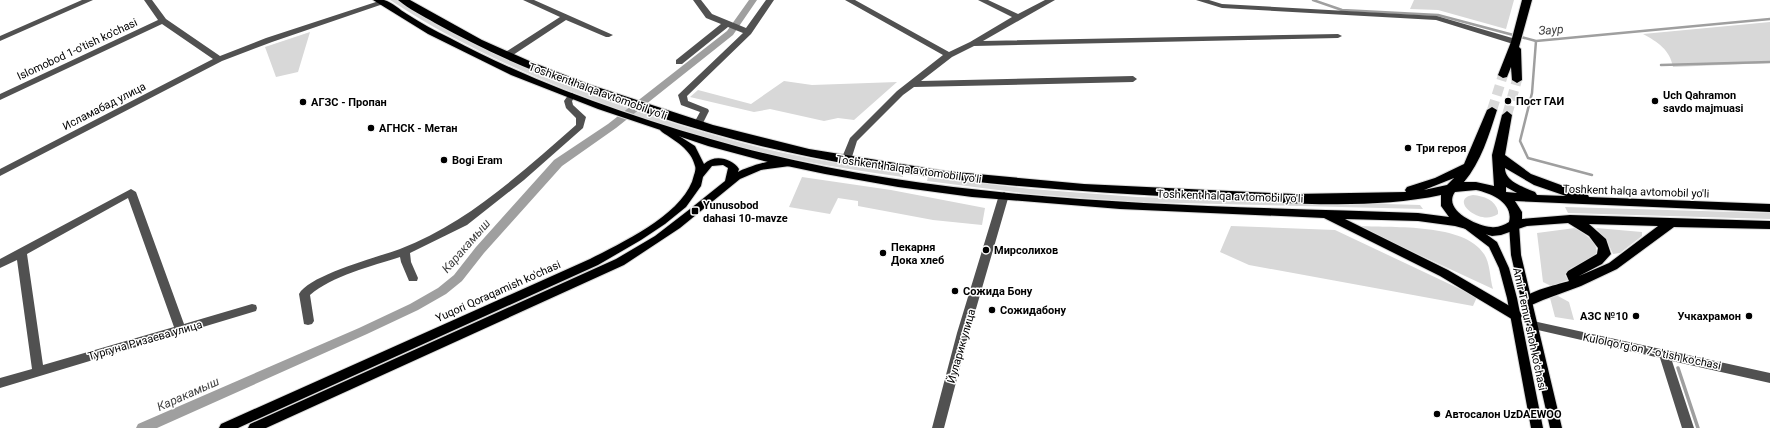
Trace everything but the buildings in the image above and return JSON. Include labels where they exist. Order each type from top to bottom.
[{"type":"highway","name":"Toshkent halqa avtomobil yo'li","points":[[403,0],[447,26],[506,55],[553,75],[698,125],[770,144],[846,160],[1009,181],[1107,190],[1255,196],[1376,198],[1416,196],[1453,188]]},
{"type":"highway","points":[[1503,75],[1516,42],[1528,0]]},
{"type":"highway","name":"Toshkent halqa avtomobil yo'li","points":[[380,1],[414,24],[520,76],[663,129],[725,147],[792,163],[912,184],[1004,195],[1109,204],[1418,216],[1468,225],[1492,232],[1509,229],[1517,220],[1514,208],[1492,190],[1475,186],[1460,185],[1447,192],[1445,198],[1446,205],[1458,219],[1468,225]]},
{"type":"highway","points":[[1516,42],[1517,80]]},
{"type":"highway","points":[[1453,188],[1477,150],[1492,110]]},
{"type":"highway","points":[[1501,196],[1498,172],[1498,155],[1507,115]]},
{"type":"highway","points":[[1498,155],[1510,168],[1520,174],[1595,202]]},
{"type":"highway","points":[[1376,198],[1428,185],[1468,166]]},
{"type":"highway","points":[[912,184],[916,170]]},
{"type":"highway","points":[[1498,172],[1505,182],[1514,187],[1532,195],[1552,200]]},
{"type":"highway","name":"Toshkent halqa avtomobil yo'li","points":[[1501,196],[1595,202],[1770,208]]},
{"type":"highway","points":[[1324,213],[1444,273],[1515,316]]},
{"type":"highway","name":"Toshkent halqa avtomobil yo'li","points":[[1514,225],[1541,220],[1570,219],[1770,225]]},
{"type":"highway","points":[[1570,219],[1595,234],[1606,249],[1603,257],[1572,274],[1576,283]]},
{"type":"highway","points":[[1527,302],[1538,296],[1576,283],[1613,266],[1672,222]]},
{"type":"main road","points":[[663,129],[679,137],[694,148],[701,162],[702,174]]},
{"type":"main road","points":[[702,174],[709,164],[724,162],[731,165],[734,169],[729,182]]},
{"type":"main road","points":[[254,428],[620,262],[672,228],[729,182],[754,168],[773,164],[792,163]]},
{"type":"main road","name":"Yuqori Qoraqamish ko'chasi","points":[[225,428],[600,259],[634,240],[677,208],[695,190],[702,174]]},
{"type":"main road","name":"Amir Temur shoh ko'chasi","points":[[1468,225],[1487,239],[1497,252],[1507,278],[1537,428]]},
{"type":"main road","name":"Amir Temur shoh ko'chasi","points":[[1514,225],[1516,255],[1556,428]]},
{"type":"street","points":[[0,39],[89,0]]},
{"type":"street","points":[[148,0],[163,21],[218,60]]},
{"type":"street","points":[[527,0],[609,35]]},
{"type":"street","points":[[697,0],[709,16],[748,32]]},
{"type":"street","points":[[698,125],[705,111],[684,103],[682,95],[748,32],[770,0]]},
{"type":"street","points":[[849,0],[949,55]]},
{"type":"street","points":[[982,0],[1018,17]]},
{"type":"street","points":[[846,160],[853,140],[900,93],[949,55],[973,44],[1018,17],[1051,0]]},
{"type":"street","points":[[1200,0],[1229,6],[1437,18],[1516,42]]},
{"type":"street","name":"Исламабад улица","points":[[0,173],[218,60],[269,40],[380,1]]},
{"type":"street","points":[[506,55],[565,17]]},
{"type":"street","name":"Islomobod 1-o'tish ko'chasi","points":[[0,97],[163,21]]},
{"type":"street","points":[[679,62],[726,24]]},
{"type":"street","points":[[973,44],[1338,36]]},
{"type":"street","points":[[912,84],[1133,78]]},
{"type":"street","points":[[308,321],[304,294],[309,288],[335,276],[405,251],[463,222],[521,178],[580,126],[581,117],[569,106],[568,101],[572,96]]},
{"type":"street","points":[[0,264],[131,192],[181,330]]},
{"type":"street","name":"Йуларик улица","points":[[938,428],[963,333],[1004,195]]},
{"type":"street","points":[[405,251],[406,262],[413,278]]},
{"type":"street","points":[[21,252],[38,371]]},
{"type":"street","name":"Тургуна Ризаева улица","points":[[0,384],[38,371],[252,308]]},
{"type":"street","name":"Kulolqo'rg'on 7-o'tish ko'chasi","points":[[1533,325],[1770,378]]},
{"type":"street","points":[[1664,354],[1688,428]]},
{"type":"shaded area","points":[[390,0],[397,0],[461,37],[527,69],[629,108],[697,130],[748,144],[812,159],[903,173],[903,177],[824,165],[738,147],[678,130],[620,110],[562,88],[495,59],[452,37]]},
{"type":"shaded area","points":[[1414,0],[1514,0],[1506,29],[1438,10],[1410,9]]},
{"type":"shaded area","points":[[1770,22],[1770,63],[1673,67],[1666,51],[1654,40],[1643,34]]},
{"type":"shaded area","points":[[310,32],[298,72],[276,77],[265,47]]},
{"type":"shaded area","points":[[784,81],[812,85],[897,82],[854,120],[838,118],[824,121],[770,109],[754,112],[690,97],[698,90],[751,104]]},
{"type":"shaded area","points":[[802,177],[891,190],[985,208],[982,225],[933,220],[858,206],[858,201],[838,198],[830,214],[789,207]]},
{"type":"shaded area","points":[[928,177],[1031,189],[1137,197],[1420,205],[1423,209],[1138,202],[1030,194],[927,181]]},
{"type":"shaded area","points":[[1473,195],[1481,196],[1492,201],[1497,207],[1498,214],[1491,217],[1483,217],[1469,211],[1465,206],[1464,201],[1466,197]]},
{"type":"shaded area","points":[[1565,207],[1770,213],[1770,219],[1568,213]]},
{"type":"shaded area","points":[[1231,226],[1335,230],[1477,297],[1473,306],[1249,265],[1220,252]]},
{"type":"shaded area","points":[[1361,226],[1427,229],[1445,232],[1461,237],[1474,244],[1486,257],[1493,289],[1410,251]]},
{"type":"shaded area","points":[[1575,228],[1587,236],[1594,244],[1596,252],[1594,257],[1571,268],[1565,275],[1568,280],[1551,286],[1543,282],[1537,233]]},
{"type":"shaded area","points":[[1596,228],[1642,232],[1642,236],[1620,253],[1613,254],[1607,241]]},
{"type":"shaded area","points":[[1553,296],[1558,296],[1569,302],[1574,320],[1555,317],[1550,298]]},
{"type":"waterway","name":"Каракамыш","points":[[143,428],[363,331],[414,307],[442,291],[458,278],[480,250],[558,163],[612,126],[730,33],[753,0]]},
{"type":"waterway","name":"Заур","points":[[1313,0],[1342,10],[1438,15],[1536,41]]},
{"type":"waterway","name":"Заур","points":[[1536,41],[1770,19]]},
{"type":"waterway","points":[[1536,41],[1532,93],[1520,141],[1528,158],[1592,175]]},
{"type":"waterway","points":[[1661,65],[1770,62]]},
{"type":"waterway","points":[[1678,368],[1698,428]]},
{"type":"tunnel","points":[[1492,110],[1503,75]]},
{"type":"tunnel","points":[[1507,115],[1517,80]]},
{"type":"place","name":"Пост ГАИ","points":[[1508,101]]},
{"type":"place","name":"Uch Qahramon savdo majmuasi","points":[[1655,101]]},
{"type":"place","name":"АГЗС - Пропан","points":[[303,102]]},
{"type":"place","name":"АГНСК - Метан","points":[[371,128]]},
{"type":"place","name":"Три героя","points":[[1408,148]]},
{"type":"place","name":"Bogi Eram","points":[[444,160]]},
{"type":"place","name":"Yunusobod dahasi 10-mavze","points":[[695,211]]},
{"type":"place","name":"Мирсолихов","points":[[986,250]]},
{"type":"place","name":"Пекарня Дока хлеб","points":[[883,253]]},
{"type":"place","name":"Сожида Бону","points":[[955,291]]},
{"type":"place","name":"Сожидабону","points":[[992,310]]},
{"type":"place","name":"АЗС №10","points":[[1636,316]]},
{"type":"place","name":"Учкахрамон","points":[[1749,316]]},
{"type":"place","name":"Автосалон UzDAEWOO","points":[[1437,414]]}]
